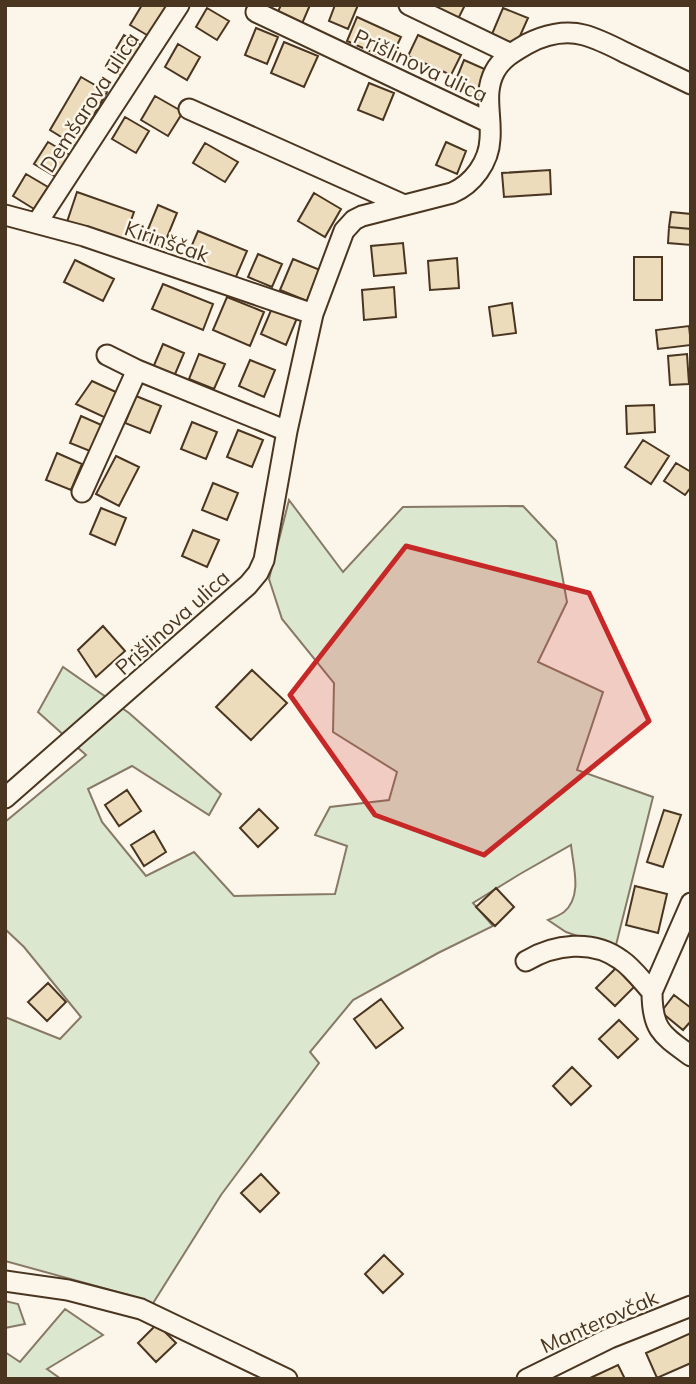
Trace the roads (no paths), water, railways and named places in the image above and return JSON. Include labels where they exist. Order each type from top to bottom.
[{"type":"street","name":"Demšarova ulica","points":[[37,223],[179,5]]},
{"type":"street","points":[[409,5],[511,54]]},
{"type":"street","name":"Prišlinova ulica","points":[[256,12],[490,123]]},
{"type":"street","name":"Prišlinova ulica","points":[[5,798],[186,641],[258,573],[264,560],[287,431],[313,314],[344,231],[362,216],[452,193],[468,183],[479,171],[488,152],[491,140],[488,92],[499,64],[532,41],[564,33],[583,35],[603,42],[691,84]]},
{"type":"street","points":[[189,110],[404,205]]},
{"type":"street","name":"Kirinščak","points":[[5,215],[84,236],[313,314]]},
{"type":"street","points":[[107,355],[137,370],[287,431]]},
{"type":"street","points":[[82,492],[137,370]]},
{"type":"street","points":[[691,903],[652,992],[654,1019],[658,1028],[665,1037],[691,1056]]},
{"type":"street","points":[[526,961],[552,948],[602,949],[624,961],[652,992]]},
{"type":"street","points":[[5,1281],[68,1290],[141,1309],[288,1379]]},
{"type":"street","name":"Manterovčak","points":[[527,1379],[610,1338],[691,1306]]}]
